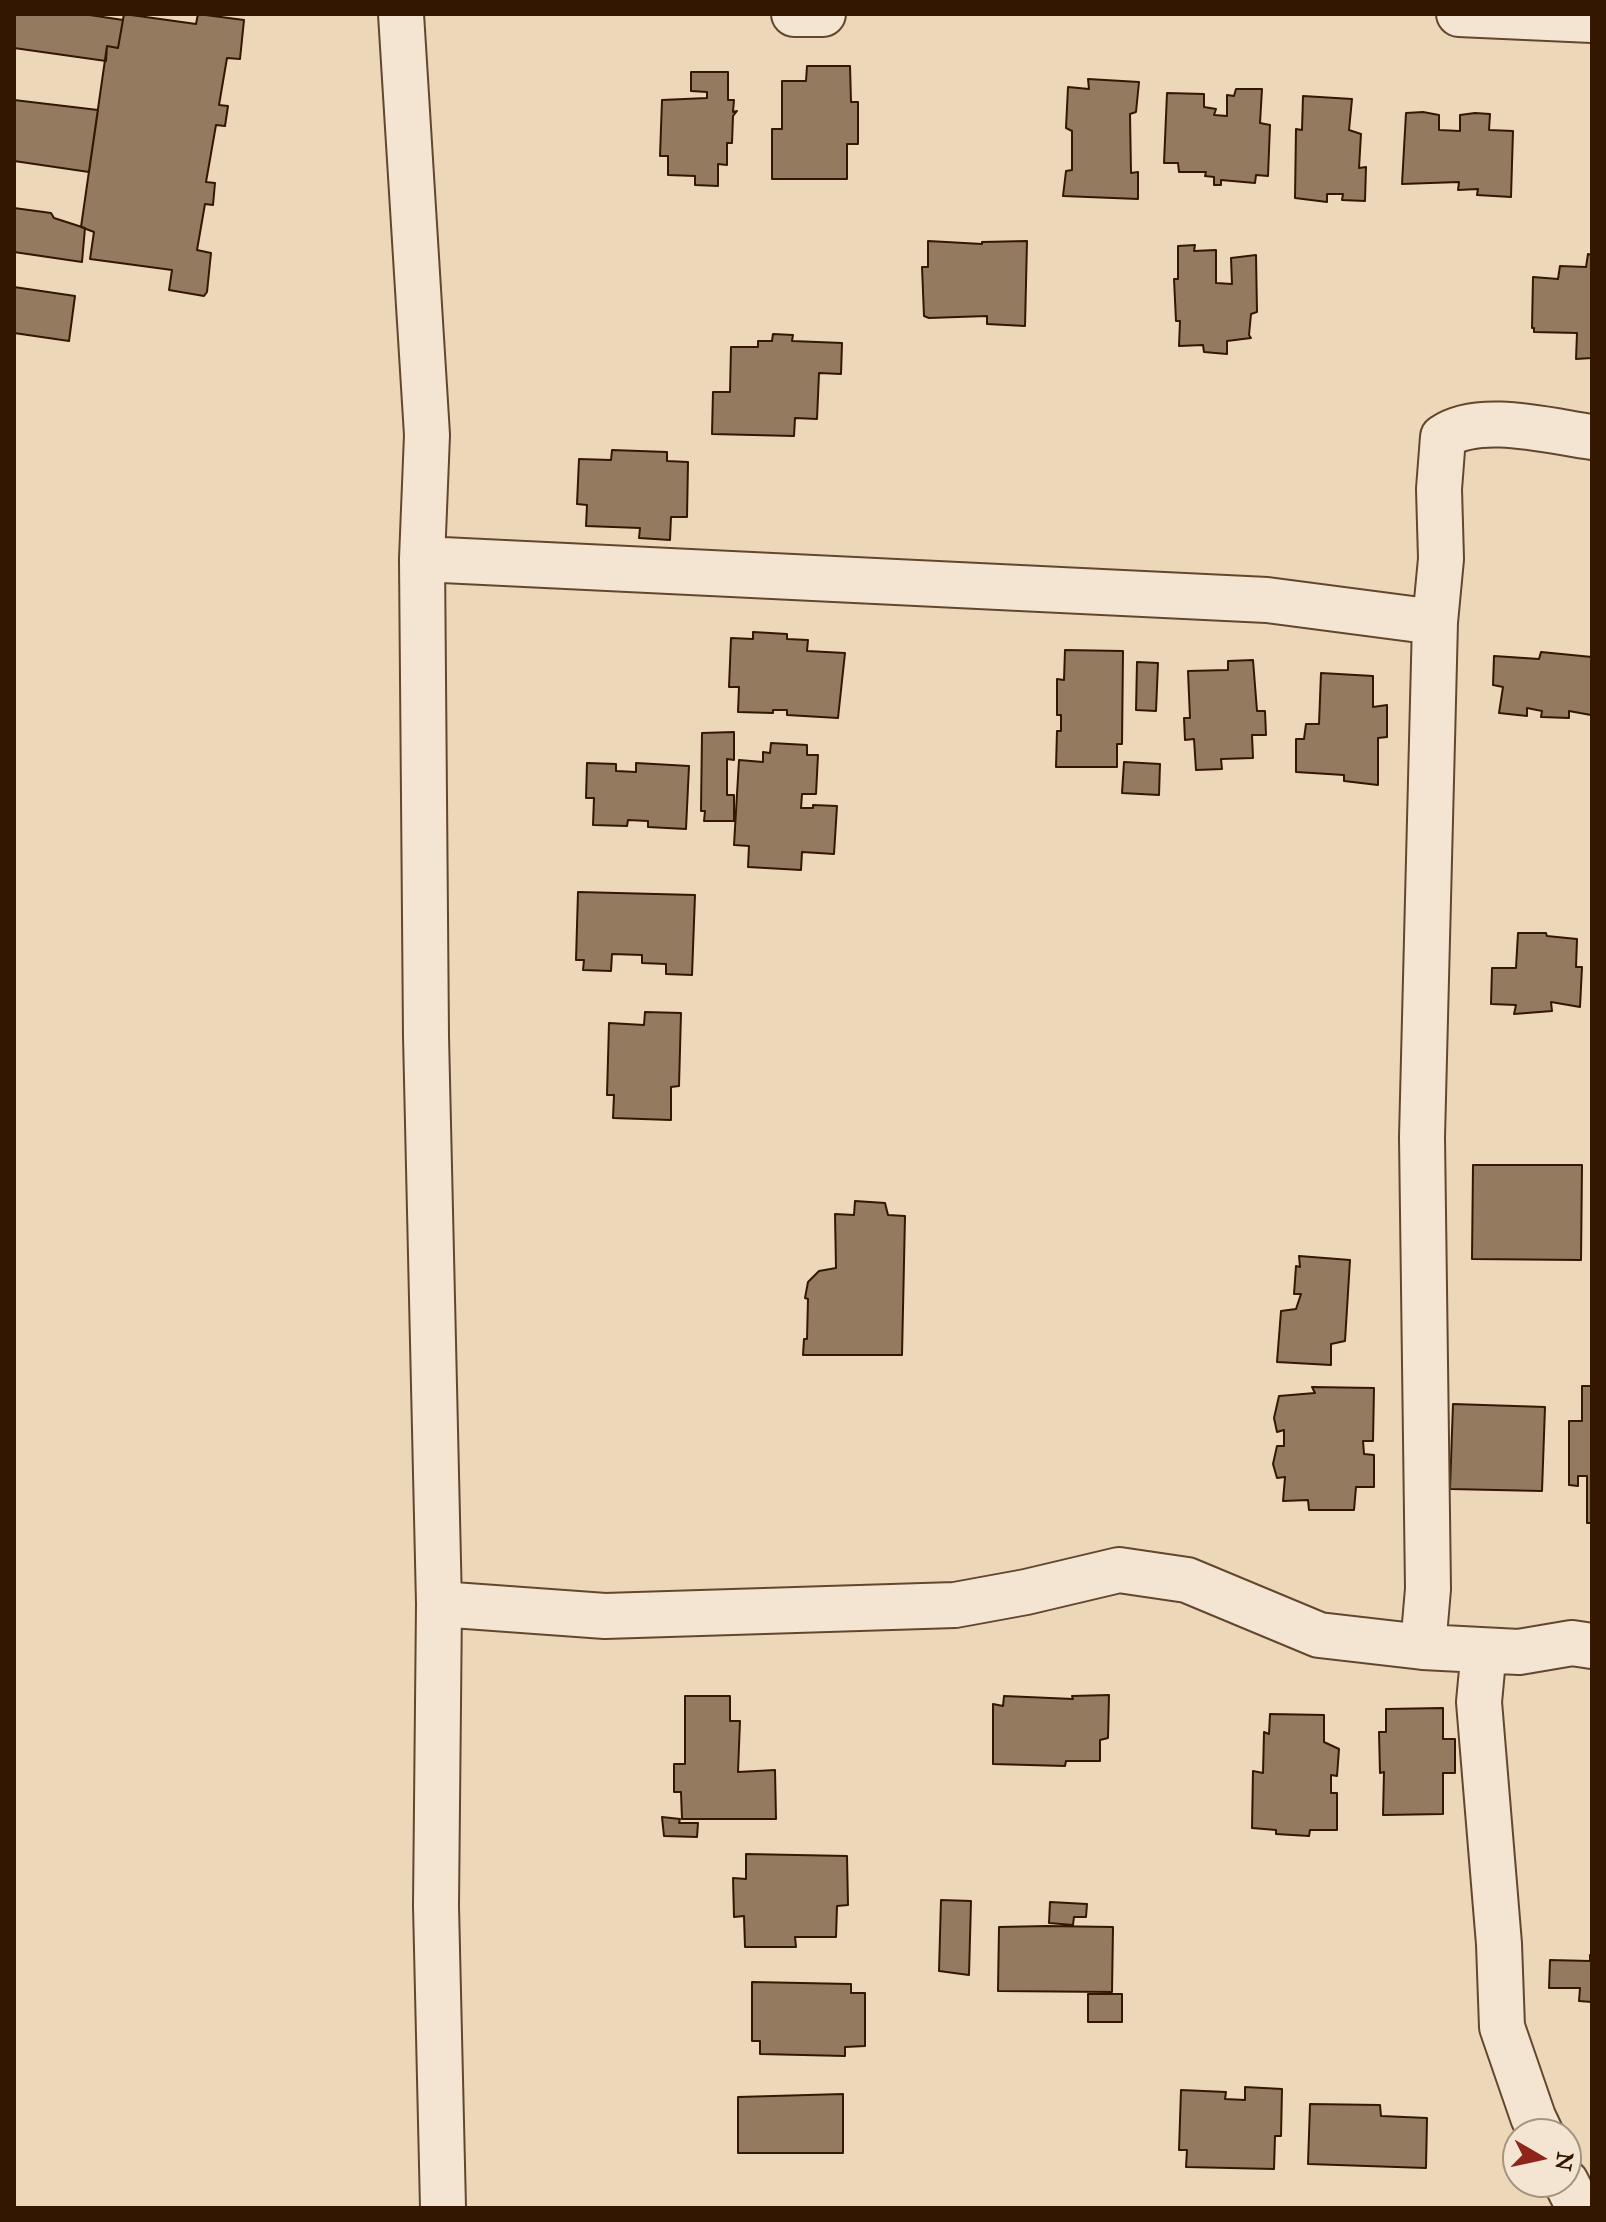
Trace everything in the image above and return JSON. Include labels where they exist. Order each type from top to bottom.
[{"type":"street","points":[[401,14],[427,435],[422,559],[426,1036],[439,1604],[436,1906],[443,2208]]},
{"type":"street","points":[[794,14],[823,14]]},
{"type":"street","points":[[1459,14],[1592,20]]},
{"type":"street","points":[[1423,1647],[1428,1589],[1422,1137],[1435,622],[1441,559],[1439,489],[1443,437],[1456,428],[1482,424],[1592,437]]},
{"type":"street","points":[[422,559],[1267,600],[1435,622]]},
{"type":"street","points":[[439,1604],[605,1616],[955,1605],[1119,1570],[1187,1580],[1319,1635],[1423,1647],[1519,1652],[1572,1643],[1592,1646]]},
{"type":"street","points":[[1480,1650],[1479,1702],[1499,1944],[1502,2027],[1533,2118]]},
{"type":"building","points":[[14,14],[83,14],[123,20],[118,48],[107,46],[106,61],[14,48]]},
{"type":"building","points":[[124,14],[196,24],[198,14],[244,20],[240,59],[227,58],[219,105],[228,106],[225,126],[216,125],[206,182],[215,183],[213,205],[205,204],[197,250],[211,253],[204,296],[169,290],[172,270],[90,259],[94,232],[81,227],[107,46],[118,48]]},
{"type":"building","points":[[807,66],[850,66],[851,102],[858,102],[858,144],[847,144],[847,179],[772,179],[772,129],[782,129],[782,81],[806,81]]},
{"type":"building","points":[[691,72],[728,72],[728,100],[734,100],[733,112],[737,111],[733,116],[732,143],[727,143],[727,165],[718,164],[718,186],[695,185],[695,176],[668,175],[668,156],[660,156],[662,100],[707,98],[707,92],[691,91]]},
{"type":"building","points":[[1088,79],[1139,82],[1136,112],[1130,114],[1131,173],[1138,172],[1138,199],[1063,196],[1066,171],[1072,170],[1072,131],[1066,128],[1068,87],[1089,89]]},
{"type":"building","points":[[1236,89],[1262,89],[1260,123],[1270,125],[1268,176],[1256,175],[1255,183],[1221,180],[1221,185],[1214,185],[1214,177],[1205,176],[1206,172],[1179,172],[1178,163],[1164,163],[1167,93],[1204,94],[1204,107],[1216,109],[1214,115],[1227,116],[1227,95],[1234,96]]},
{"type":"building","points":[[1303,96],[1352,99],[1349,130],[1361,134],[1359,168],[1366,167],[1365,201],[1342,200],[1343,194],[1327,194],[1327,202],[1295,198],[1296,129],[1302,130]]},
{"type":"building","points":[[14,100],[98,110],[89,172],[14,161]]},
{"type":"building","points":[[1406,113],[1439,115],[1439,130],[1460,131],[1460,115],[1475,113],[1490,114],[1489,130],[1513,131],[1511,197],[1477,195],[1478,189],[1458,190],[1459,182],[1402,184]]},
{"type":"building","points":[[14,208],[51,213],[54,218],[85,228],[82,262],[14,252]]},
{"type":"building","points":[[928,241],[982,244],[1027,241],[1025,326],[987,324],[987,316],[924,316],[922,267],[928,267]]},
{"type":"building","points":[[1195,245],[1194,251],[1216,250],[1216,283],[1232,284],[1231,258],[1256,255],[1257,312],[1251,314],[1251,338],[1227,341],[1227,354],[1204,352],[1203,345],[1179,346],[1180,321],[1176,321],[1174,279],[1178,279],[1178,246]]},
{"type":"building","points":[[1588,254],[1592,255],[1592,358],[1576,359],[1577,333],[1534,332],[1533,277],[1558,279],[1560,266],[1586,267]]},
{"type":"building","points":[[14,287],[75,296],[69,341],[14,333]]},
{"type":"building","points":[[773,334],[793,335],[792,341],[842,343],[841,374],[819,373],[817,419],[795,418],[794,436],[712,434],[713,392],[730,392],[731,347],[758,347],[758,341],[772,341]]},
{"type":"building","points":[[612,450],[667,452],[667,461],[688,462],[687,517],[671,517],[670,540],[639,538],[640,528],[586,526],[587,505],[577,504],[579,459],[611,460]]},
{"type":"building","points":[[753,632],[787,634],[787,639],[808,640],[807,651],[845,653],[838,718],[787,715],[787,710],[773,710],[773,713],[738,712],[739,687],[729,687],[731,638],[753,639]]},
{"type":"building","points":[[1065,650],[1123,651],[1122,744],[1117,744],[1117,767],[1056,767],[1057,731],[1061,731],[1061,715],[1057,715],[1057,679],[1064,680]]},
{"type":"building","points":[[1541,652],[1592,657],[1591,715],[1569,711],[1569,718],[1541,717],[1542,711],[1527,708],[1527,716],[1499,713],[1503,687],[1493,685],[1494,656],[1539,659]]},
{"type":"building","points":[[1253,660],[1257,711],[1265,711],[1266,735],[1252,735],[1253,758],[1221,759],[1222,769],[1196,770],[1194,739],[1185,740],[1184,718],[1190,718],[1188,671],[1228,670],[1228,661]]},
{"type":"building","points":[[1137,662],[1158,663],[1156,711],[1136,710]]},
{"type":"building","points":[[1321,673],[1373,676],[1373,707],[1387,705],[1387,737],[1378,738],[1378,785],[1344,781],[1344,775],[1296,772],[1296,739],[1304,739],[1306,724],[1319,724]]},
{"type":"building","points":[[734,732],[734,760],[727,759],[727,795],[734,795],[734,821],[704,821],[705,811],[701,811],[702,733]]},
{"type":"building","points":[[771,743],[807,745],[807,755],[818,755],[816,794],[802,794],[801,808],[837,806],[834,854],[802,852],[801,870],[748,867],[749,846],[734,845],[739,760],[763,762],[763,752],[770,753]]},
{"type":"building","points":[[1124,762],[1160,764],[1159,795],[1122,793]]},
{"type":"building","points":[[587,763],[616,764],[616,771],[636,772],[636,763],[689,766],[686,829],[648,827],[648,821],[628,820],[627,826],[593,825],[594,798],[586,798]]},
{"type":"building","points":[[578,892],[695,895],[692,975],[666,974],[666,964],[642,963],[642,955],[612,954],[611,971],[583,970],[584,960],[576,960]]},
{"type":"building","points":[[1518,933],[1546,933],[1547,936],[1577,939],[1576,967],[1582,967],[1580,1007],[1551,1002],[1552,1011],[1514,1014],[1516,1005],[1491,1004],[1492,968],[1516,968]]},
{"type":"building","points":[[645,1012],[681,1013],[679,1086],[671,1087],[671,1120],[613,1118],[614,1095],[607,1095],[609,1023],[644,1025]]},
{"type":"building","points":[[1473,1165],[1582,1165],[1581,1260],[1472,1259]]},
{"type":"building","points":[[855,1201],[885,1203],[888,1215],[905,1216],[902,1355],[803,1355],[804,1339],[807,1339],[808,1299],[805,1298],[808,1282],[819,1271],[836,1268],[835,1214],[854,1215]]},
{"type":"building","points":[[1299,1256],[1350,1260],[1345,1341],[1331,1344],[1331,1365],[1277,1362],[1281,1311],[1296,1309],[1301,1294],[1294,1294],[1296,1266],[1300,1267]]},
{"type":"building","points":[[1582,1386],[1592,1386],[1592,1523],[1587,1523],[1587,1476],[1578,1476],[1578,1486],[1569,1485],[1569,1421],[1582,1421]]},
{"type":"building","points":[[1312,1387],[1374,1388],[1373,1441],[1363,1441],[1364,1454],[1374,1455],[1374,1487],[1356,1487],[1354,1510],[1309,1510],[1308,1500],[1283,1501],[1285,1477],[1277,1478],[1273,1464],[1277,1446],[1284,1446],[1284,1430],[1277,1432],[1274,1418],[1279,1396],[1315,1393]]},
{"type":"building","points":[[1453,1404],[1545,1407],[1542,1491],[1450,1489]]},
{"type":"building","points":[[1109,1695],[1108,1738],[1100,1740],[1100,1761],[1066,1761],[1065,1766],[993,1764],[993,1704],[1003,1706],[1004,1696],[1073,1699],[1072,1696]]},
{"type":"building","points":[[685,1696],[730,1696],[730,1721],[740,1721],[738,1772],[775,1770],[776,1819],[682,1819],[681,1792],[674,1792],[674,1764],[685,1764]]},
{"type":"building","points":[[1443,1708],[1443,1739],[1455,1739],[1455,1773],[1443,1773],[1443,1814],[1383,1815],[1384,1772],[1380,1773],[1379,1732],[1386,1732],[1386,1709]]},
{"type":"building","points":[[1270,1714],[1324,1715],[1324,1742],[1339,1749],[1337,1776],[1331,1775],[1331,1793],[1337,1793],[1337,1830],[1310,1830],[1309,1836],[1276,1834],[1276,1830],[1252,1828],[1253,1771],[1263,1773],[1264,1732],[1269,1734]]},
{"type":"building","points":[[662,1817],[680,1819],[679,1823],[698,1823],[697,1837],[664,1836]]},
{"type":"building","points":[[746,1854],[847,1856],[848,1905],[837,1906],[836,1937],[795,1937],[796,1947],[745,1947],[744,1916],[734,1917],[733,1878],[746,1879]]},
{"type":"building","points":[[941,1900],[971,1901],[969,1975],[939,1971]]},
{"type":"building","points":[[1050,1902],[1087,1904],[1086,1917],[1074,1917],[1073,1925],[1049,1923]]},
{"type":"building","points":[[999,1927],[1113,1927],[1112,1992],[998,1991]]},
{"type":"building","points":[[1590,1955],[1592,2002],[1579,2001],[1580,1988],[1549,1988],[1550,1960],[1590,1961]]},
{"type":"building","points":[[752,1982],[851,1984],[851,1993],[865,1993],[865,2046],[845,2047],[845,2056],[760,2054],[760,2041],[752,2041]]},
{"type":"building","points":[[1088,1994],[1122,1994],[1122,2022],[1088,2022]]},
{"type":"building","points":[[1245,2087],[1282,2089],[1281,2136],[1275,2136],[1274,2169],[1186,2167],[1187,2150],[1179,2150],[1181,2090],[1226,2092],[1225,2099],[1245,2100]]},
{"type":"building","points":[[843,2094],[843,2153],[738,2153],[738,2097]]},
{"type":"building","points":[[1310,2104],[1380,2105],[1381,2116],[1427,2118],[1426,2168],[1308,2164]]}]
